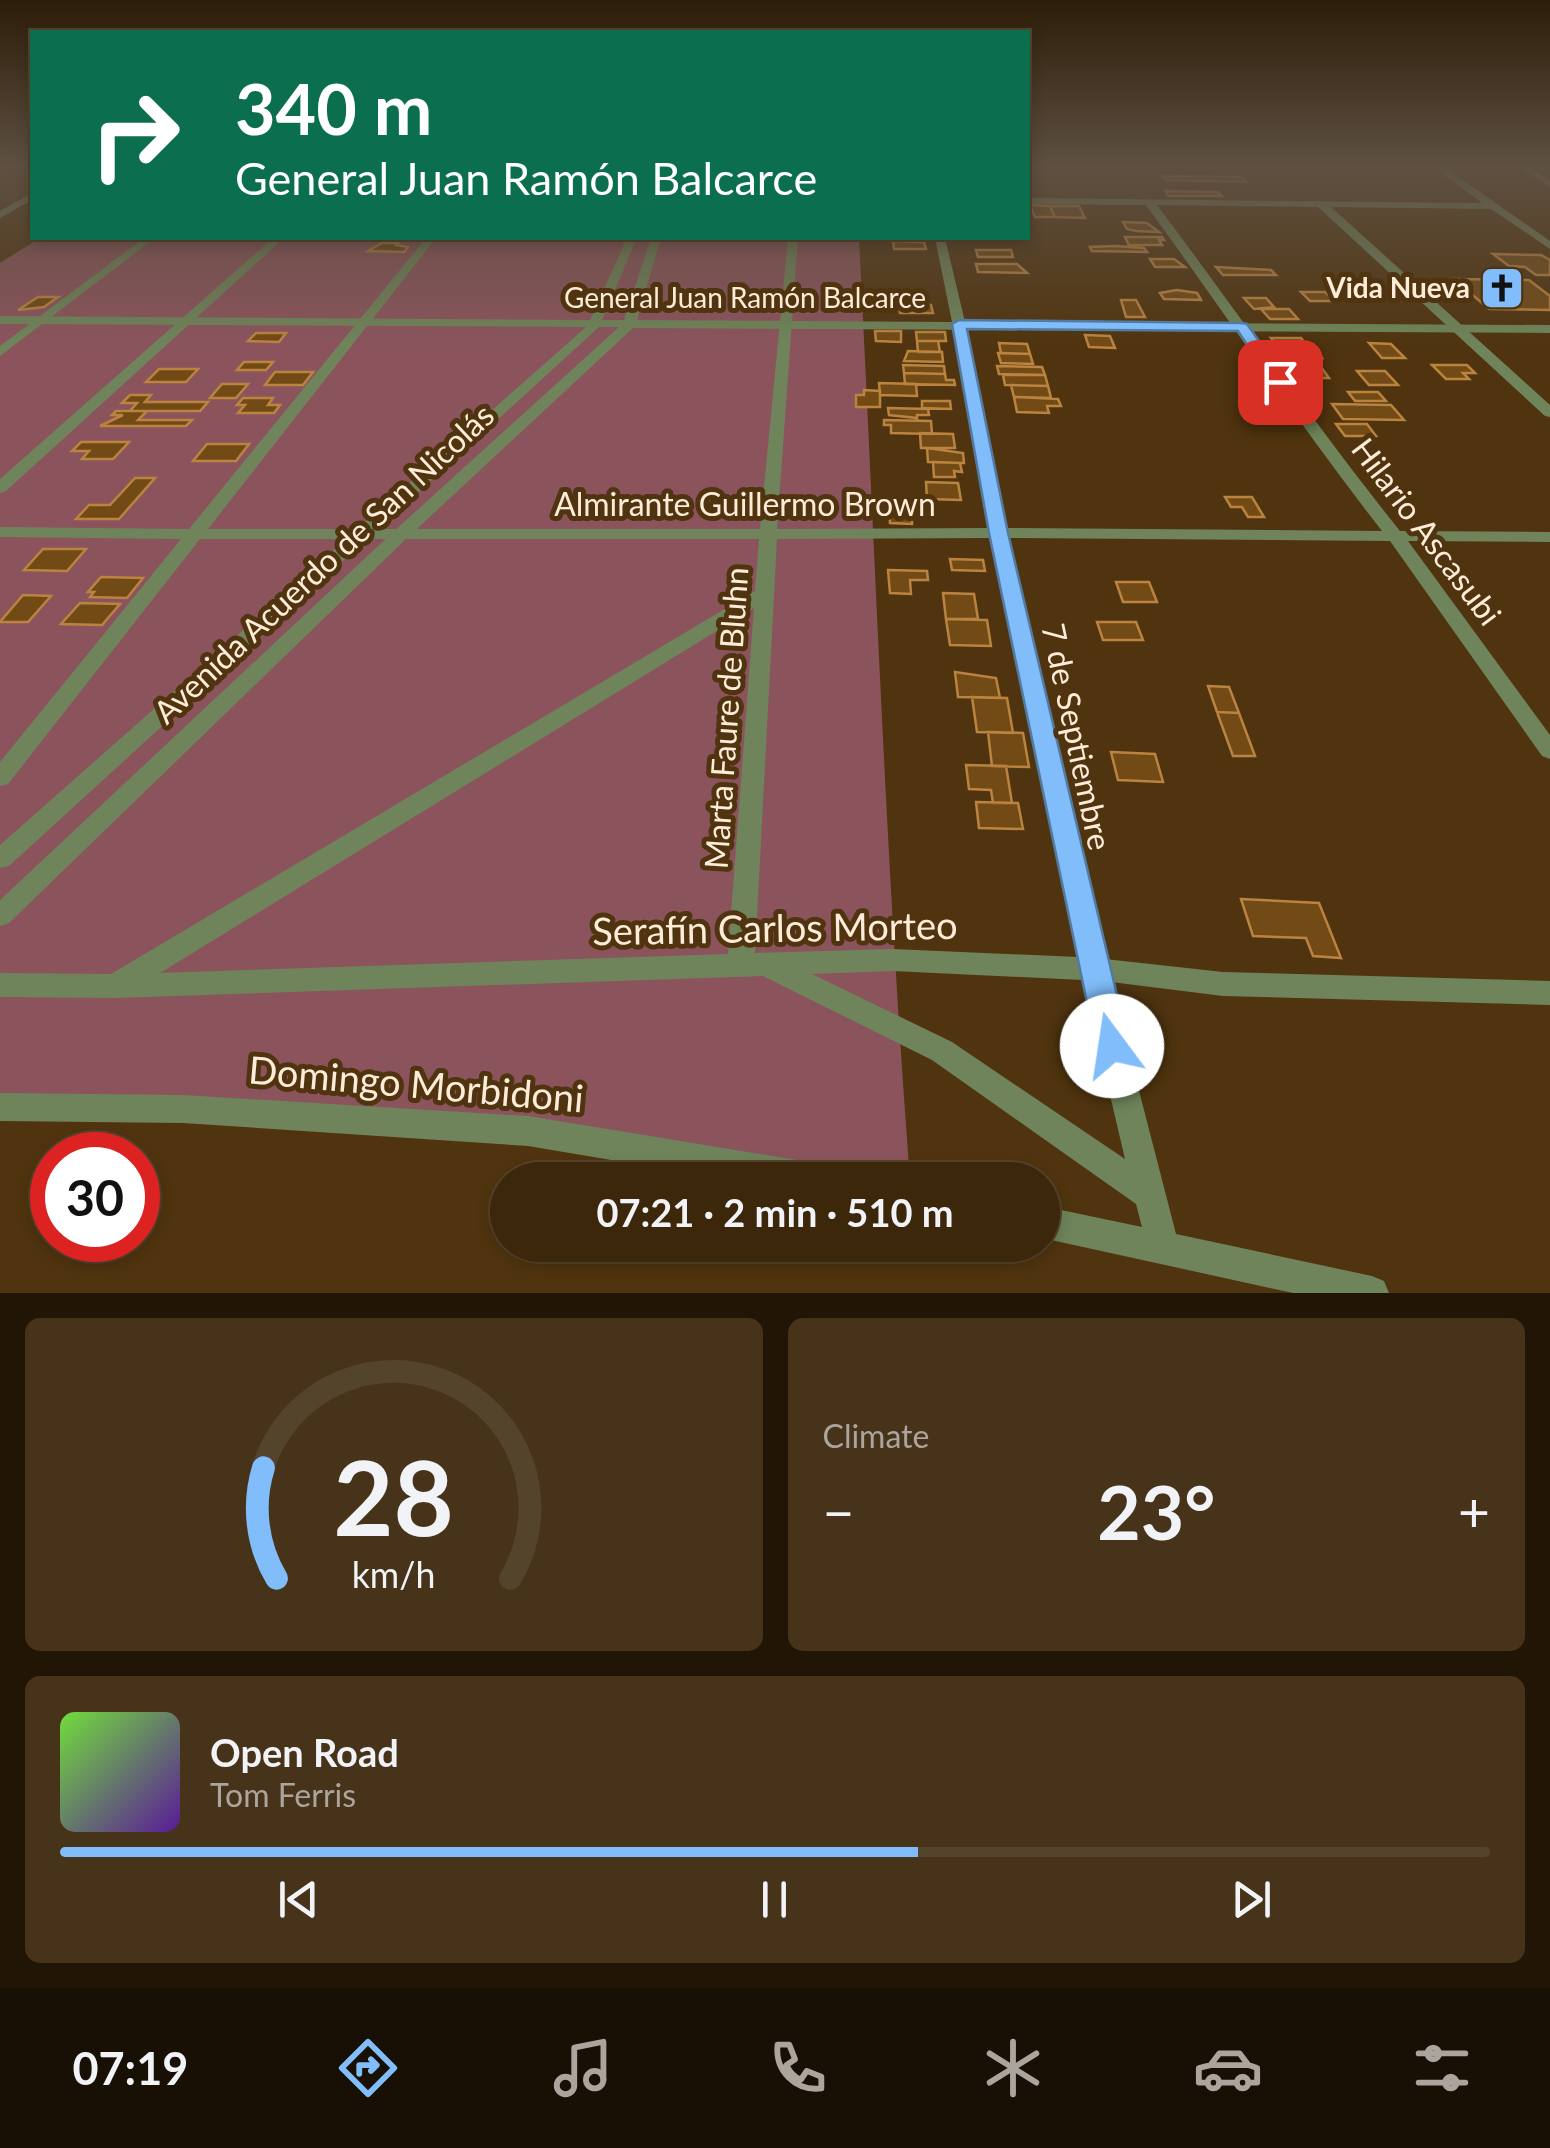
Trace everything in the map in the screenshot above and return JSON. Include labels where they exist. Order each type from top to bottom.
[{"type":"street","name":"Hilario Ascasubi","points":[[1166,224],[1317,438],[1395,536],[1550,751]]},
{"type":"street","points":[[1343,224],[1547,407]]},
{"type":"street","points":[[1520,224],[1550,246]]},
{"type":"street","points":[[0,352],[147,240]]},
{"type":"street","points":[[0,488],[277,240]]},
{"type":"street","points":[[0,778],[430,240]]},
{"type":"street","name":"Avenida Acuerdo de San Nicolás","points":[[0,859],[598,321],[631,240]]},
{"type":"street","name":"Avenida Acuerdo de San Nicolás","points":[[0,916],[630,322],[655,240]]},
{"type":"street","name":"Marta Faure de Bluhn","points":[[752,964],[764,594],[792,240]]},
{"type":"street","name":"7 de Septiembre","points":[[940,240],[998,533],[1092,969],[1164,1246]]},
{"type":"street","name":"General Juan Ramón Balcarce","points":[[0,320],[1550,329]]},
{"type":"street","name":"Almirante Guillermo Brown","points":[[0,532],[1550,538]]},
{"type":"street","points":[[116,986],[764,594]]},
{"type":"street","name":"Serafín Carlos Morteo","points":[[0,985],[116,986],[894,960],[1092,969],[1223,984],[1550,993]]},
{"type":"street","points":[[752,964],[942,1051],[1150,1195]]},
{"type":"street","name":"Domingo Morbidoni","points":[[0,1107],[183,1109],[528,1131],[714,1162]]},
{"type":"street","points":[[1060,1226],[1372,1293]]},
{"type":"shaded area","points":[[37,240],[859,240],[909,1162],[713,1162],[528,1131],[0,1109],[0,263]]},
{"type":"building","points":[[1124,224],[1149,224],[1159,232],[1136,231]]},
{"type":"building","points":[[1125,237],[1164,240],[1159,240],[1162,245],[1129,245]]},
{"type":"building","points":[[893,241],[924,242],[926,249],[894,249]]},
{"type":"building","points":[[382,243],[408,247],[404,252],[368,251]]},
{"type":"building","points":[[1090,247],[1144,248],[1147,252],[1092,251]]},
{"type":"building","points":[[976,250],[1011,250],[1013,257],[978,257]]},
{"type":"building","points":[[1493,254],[1541,255],[1550,260],[1550,275],[1536,275],[1525,267],[1509,266]]},
{"type":"building","points":[[1150,259],[1174,259],[1185,267],[1155,267]]},
{"type":"building","points":[[976,264],[1017,264],[1027,273],[978,272]]},
{"type":"building","points":[[1216,267],[1271,270],[1276,275],[1223,275]]},
{"type":"building","name":"Vida Nueva","points":[[1454,279],[1529,280],[1550,296],[1550,310],[1489,309]]},
{"type":"building","points":[[1301,292],[1325,292],[1335,301],[1310,301]]},
{"type":"building","points":[[1160,293],[1197,293],[1201,300],[1164,299]]},
{"type":"building","points":[[38,297],[58,297],[44,307],[18,310]]},
{"type":"building","points":[[1244,298],[1266,298],[1274,307],[1254,309]]},
{"type":"building","points":[[1121,300],[1136,300],[1145,317],[1126,317]]},
{"type":"building","points":[[899,304],[931,305],[933,313],[900,313]]},
{"type":"building","points":[[1261,309],[1289,309],[1298,319],[1270,319]]},
{"type":"building","points":[[875,331],[901,331],[901,342],[876,341]]},
{"type":"building","points":[[916,332],[945,332],[946,341],[917,341]]},
{"type":"building","points":[[256,333],[286,333],[279,342],[248,341]]},
{"type":"building","points":[[1085,335],[1110,336],[1115,348],[1089,347]]},
{"type":"building","points":[[1271,338],[1301,338],[1309,348],[1279,348]]},
{"type":"building","points":[[917,341],[938,341],[940,352],[918,352]]},
{"type":"building","points":[[999,343],[1027,344],[1030,354],[1001,353]]},
{"type":"building","points":[[1369,343],[1391,344],[1405,358],[1382,358]]},
{"type":"building","points":[[1279,348],[1314,348],[1322,358],[1286,358]]},
{"type":"building","points":[[908,351],[942,352],[943,362],[904,361]]},
{"type":"building","points":[[998,353],[1030,354],[1033,364],[1001,363]]},
{"type":"building","points":[[244,362],[273,362],[266,370],[237,370]]},
{"type":"building","points":[[903,365],[944,366],[945,374],[904,373]]},
{"type":"building","points":[[1432,365],[1467,365],[1475,373],[1463,373],[1469,379],[1446,379]]},
{"type":"building","points":[[997,366],[1042,367],[1045,375],[999,374]]},
{"type":"building","points":[[1291,367],[1321,367],[1329,378],[1305,378]]},
{"type":"building","points":[[159,369],[198,369],[186,382],[146,382]]},
{"type":"building","points":[[1357,371],[1385,371],[1398,385],[1369,385]]},
{"type":"building","points":[[275,372],[313,372],[303,385],[265,385]]},
{"type":"building","points":[[904,373],[945,374],[946,380],[954,380],[955,385],[905,384]]},
{"type":"building","points":[[1003,375],[1045,375],[1048,386],[1005,385]]},
{"type":"building","points":[[879,383],[916,384],[917,396],[880,395]]},
{"type":"building","points":[[222,384],[248,384],[236,398],[210,398]]},
{"type":"building","points":[[1011,385],[1048,386],[1051,398],[1014,397]]},
{"type":"building","points":[[864,390],[880,391],[880,407],[856,407],[856,395],[864,395]]},
{"type":"building","points":[[1348,392],[1378,392],[1386,401],[1355,401]]},
{"type":"building","points":[[130,395],[151,395],[145,402],[208,402],[200,411],[130,411],[137,403],[122,403]]},
{"type":"building","points":[[1014,397],[1058,399],[1061,406],[1047,406],[1049,413],[1017,412]]},
{"type":"building","points":[[243,398],[273,398],[268,405],[280,405],[274,413],[238,413],[245,405],[237,405]]},
{"type":"building","points":[[922,401],[950,401],[951,409],[922,408]]},
{"type":"building","points":[[1332,404],[1391,405],[1404,420],[1343,419]]},
{"type":"building","points":[[888,408],[928,409],[929,415],[889,415]]},
{"type":"building","points":[[116,411],[147,411],[138,420],[192,420],[186,426],[100,426],[123,415],[112,415]]},
{"type":"building","points":[[884,420],[931,421],[932,434],[891,433],[891,425],[884,425]]},
{"type":"building","points":[[1336,424],[1367,424],[1376,436],[1345,436]]},
{"type":"building","points":[[920,433],[953,434],[955,448],[921,448]]},
{"type":"building","points":[[81,442],[129,442],[113,459],[82,459],[89,451],[72,451]]},
{"type":"building","points":[[207,444],[249,444],[236,461],[193,461]]},
{"type":"building","points":[[927,448],[963,453],[964,463],[928,462]]},
{"type":"building","points":[[933,462],[960,463],[962,472],[954,471],[955,477],[934,477]]},
{"type":"building","points":[[135,478],[155,478],[119,519],[76,519],[89,505],[110,505]]},
{"type":"building","points":[[926,482],[958,483],[961,500],[927,499]]},
{"type":"building","points":[[1225,497],[1252,497],[1264,517],[1248,517],[1242,507],[1231,507]]},
{"type":"building","points":[[889,508],[912,512],[912,524],[890,523]]},
{"type":"building","points":[[43,549],[86,549],[67,571],[24,570]]},
{"type":"building","points":[[950,559],[983,560],[985,571],[952,570]]},
{"type":"building","points":[[888,570],[927,571],[928,580],[910,580],[911,594],[890,593]]},
{"type":"building","points":[[101,577],[143,578],[127,598],[90,597],[94,592],[88,592]]},
{"type":"building","points":[[1116,582],[1149,582],[1157,602],[1123,602]]},
{"type":"building","points":[[943,593],[974,594],[978,619],[946,619]]},
{"type":"building","points":[[23,595],[51,596],[28,622],[0,622]]},
{"type":"building","points":[[80,603],[120,604],[102,625],[61,624]]},
{"type":"building","points":[[946,619],[987,620],[991,646],[950,645]]},
{"type":"building","points":[[1097,622],[1136,622],[1143,640],[1103,640]]},
{"type":"building","points":[[955,672],[996,678],[1000,698],[958,697]]},
{"type":"building","points":[[1208,686],[1229,687],[1239,713],[1217,712]]},
{"type":"building","points":[[972,697],[1007,698],[1013,733],[977,732]]},
{"type":"building","points":[[1217,712],[1239,713],[1255,756],[1233,756]]},
{"type":"building","points":[[988,732],[1023,733],[1029,767],[992,766]]},
{"type":"building","points":[[1111,752],[1155,754],[1163,782],[1118,780]]},
{"type":"building","points":[[966,765],[1006,766],[1012,803],[993,803],[991,790],[969,789]]},
{"type":"building","points":[[976,802],[1018,803],[1023,829],[979,828]]},
{"type":"building","points":[[1241,899],[1319,903],[1341,958],[1313,956],[1306,938],[1253,936]]},
{"type":"place","name":"Vida Nueva","points":[[1502,288]]},
{"type":"route","points":[[1112,1046],[998,533],[959,324],[1242,327],[1280,382]]}]
